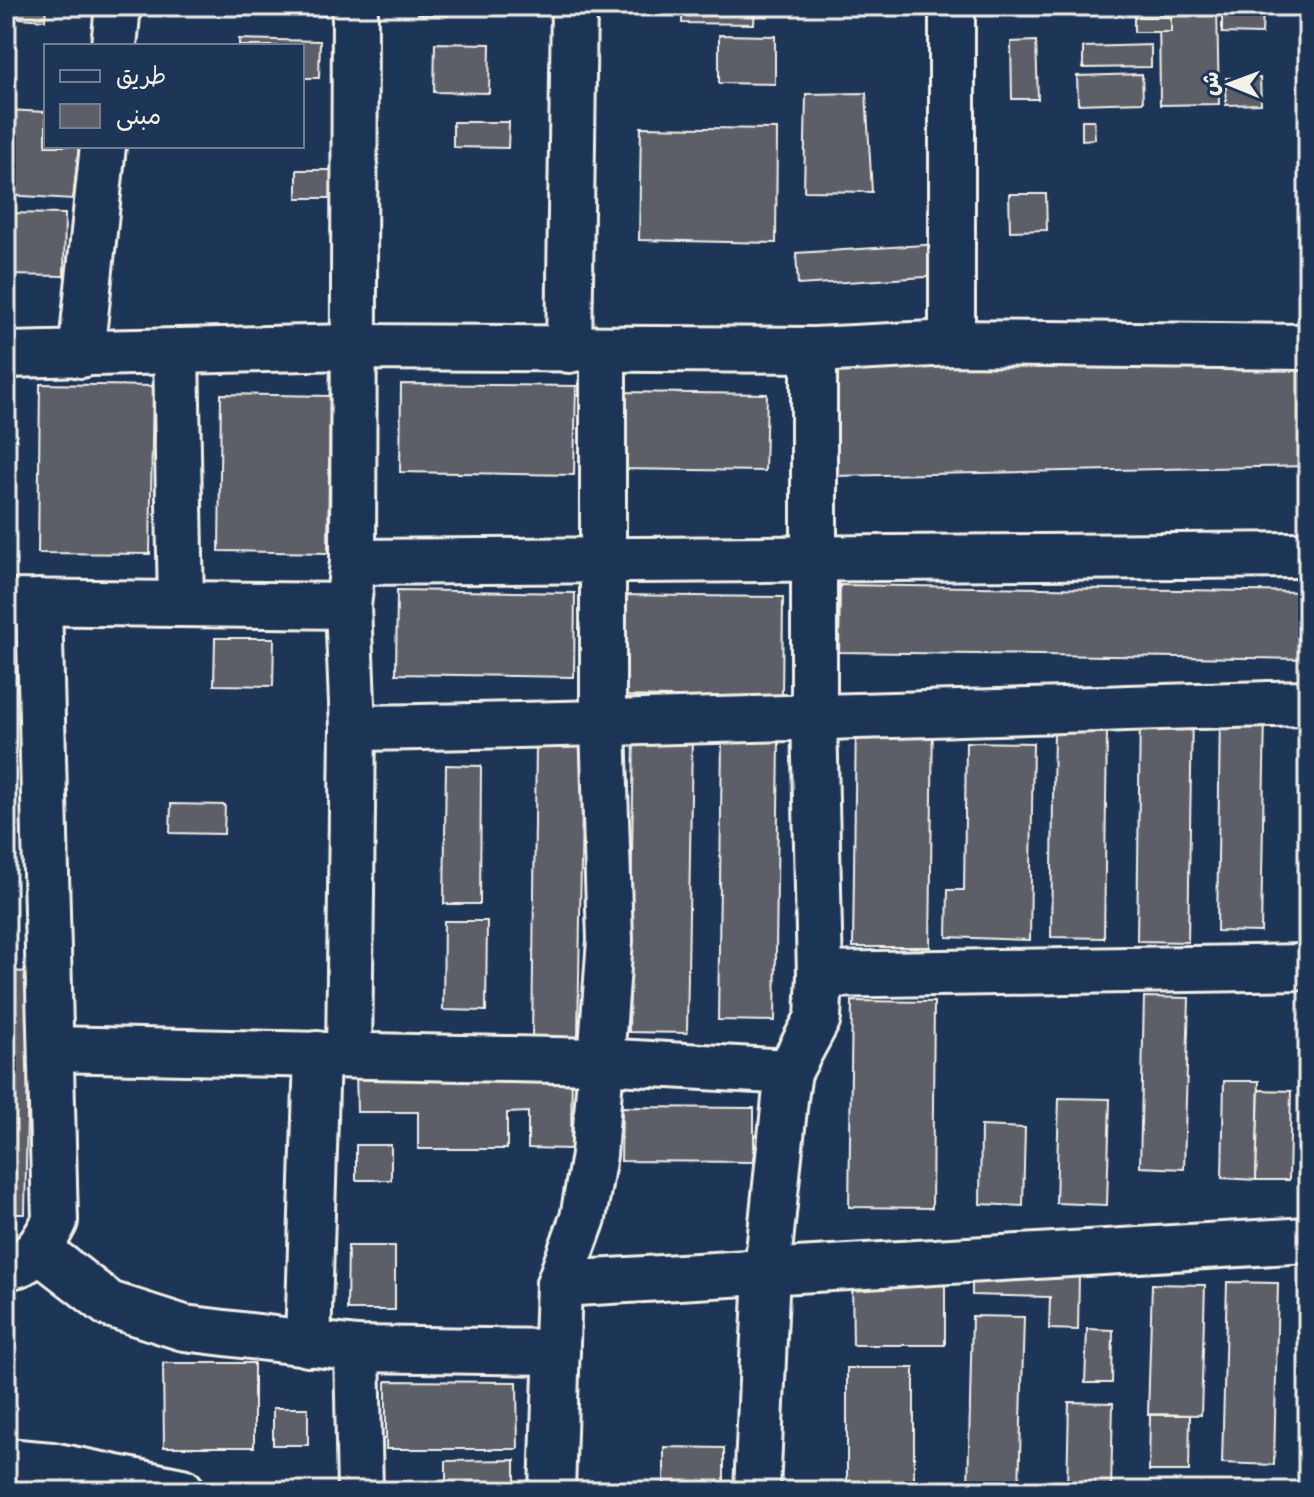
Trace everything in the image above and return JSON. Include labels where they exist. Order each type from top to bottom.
[{"type":"street","points":[[114,44],[118,6]]},
{"type":"street","points":[[308,1344],[333,1054],[353,728],[348,606],[353,562],[351,347],[355,6]]},
{"type":"street","points":[[552,1491],[559,1284],[583,1218],[594,1155],[610,940],[603,725],[605,562],[586,350],[574,6]]},
{"type":"street","points":[[952,6],[952,343]]},
{"type":"street","points":[[81,355],[103,148]]},
{"type":"street","points":[[6,355],[351,347],[814,350],[952,343],[1308,347]]},
{"type":"street","points":[[757,1491],[767,1271],[789,1072],[818,1018],[814,350]]},
{"type":"street","points":[[176,352],[181,604]]},
{"type":"street","points":[[353,562],[1308,555]]},
{"type":"street","points":[[348,606],[23,602],[51,1049],[55,1221],[23,1258],[109,1304],[184,1328],[357,1349],[557,1352]]},
{"type":"street","points":[[353,728],[603,725],[814,715],[1308,703]]},
{"type":"street","points":[[820,975],[1308,967]]},
{"type":"street","points":[[51,1049],[599,1061],[789,1072]]},
{"type":"street","points":[[559,1284],[1308,1240]]},
{"type":"street","points":[[357,1349],[360,1491]]},
{"type":"street","points":[[6,1461],[52,1478],[182,1491]]},
{"type":"building","points":[[6,6],[46,6],[45,20],[6,17]]},
{"type":"building","points":[[304,6],[326,6],[325,16],[303,14]]},
{"type":"building","points":[[419,6],[448,6],[448,16],[418,14]]},
{"type":"building","points":[[682,6],[755,6],[754,24],[682,23]]},
{"type":"building","points":[[1143,6],[1195,6],[1195,12],[1143,11]]},
{"type":"building","points":[[1217,6],[1219,104],[1160,105],[1159,7]]},
{"type":"building","points":[[1222,6],[1263,6],[1262,34],[1222,33]]},
{"type":"building","points":[[1134,17],[1171,17],[1171,32],[1134,32]]},
{"type":"building","points":[[719,35],[775,36],[775,84],[719,83]]},
{"type":"building","points":[[239,39],[320,41],[319,78],[304,78],[304,44],[239,44]]},
{"type":"building","points":[[1036,41],[1038,99],[1012,99],[1011,42]]},
{"type":"building","points":[[435,43],[490,44],[489,93],[434,92]]},
{"type":"building","points":[[1151,45],[1151,67],[1083,68],[1083,47]]},
{"type":"building","points":[[1142,74],[1143,102],[1078,104],[1077,76]]},
{"type":"building","points":[[1226,78],[1260,78],[1261,104],[1226,105]]},
{"type":"building","points":[[866,93],[872,192],[804,191],[806,94]]},
{"type":"building","points":[[6,110],[44,112],[44,148],[79,148],[73,199],[6,195]]},
{"type":"building","points":[[1082,120],[1094,120],[1095,139],[1082,140]]},
{"type":"building","points":[[453,122],[509,122],[508,148],[453,147]]},
{"type":"building","points":[[641,127],[777,129],[776,243],[639,240]]},
{"type":"building","points":[[297,170],[331,170],[331,198],[297,198]]},
{"type":"building","points":[[1009,194],[1046,194],[1047,230],[1010,231]]},
{"type":"building","points":[[6,213],[65,214],[64,276],[6,275]]},
{"type":"building","points":[[940,244],[942,276],[798,285],[796,253]]},
{"type":"building","points":[[1308,355],[1308,466],[834,476],[831,365]]},
{"type":"building","points":[[40,384],[153,386],[150,554],[38,553]]},
{"type":"building","points":[[401,384],[576,386],[574,475],[400,472]]},
{"type":"building","points":[[618,392],[767,394],[765,471],[617,469]]},
{"type":"building","points":[[221,394],[330,396],[328,553],[219,551]]},
{"type":"building","points":[[840,585],[1308,592],[1308,659],[839,652]]},
{"type":"building","points":[[397,590],[575,593],[574,677],[396,674]]},
{"type":"building","points":[[619,595],[783,597],[782,699],[617,696]]},
{"type":"building","points":[[6,613],[13,613],[13,671],[6,671]]},
{"type":"building","points":[[215,638],[274,638],[273,686],[214,685]]},
{"type":"building","points":[[1140,712],[1192,713],[1188,942],[1137,941]]},
{"type":"building","points":[[1220,714],[1265,715],[1261,932],[1217,931]]},
{"type":"building","points":[[856,717],[933,717],[930,947],[853,947]]},
{"type":"building","points":[[1054,730],[1107,731],[1104,938],[1051,937]]},
{"type":"building","points":[[634,736],[692,737],[687,1033],[629,1032]]},
{"type":"building","points":[[722,742],[779,742],[775,1021],[718,1020]]},
{"type":"building","points":[[966,742],[1033,743],[1030,940],[947,937],[948,890],[964,890]]},
{"type":"building","points":[[536,746],[583,747],[578,1037],[532,1037]]},
{"type":"building","points":[[446,765],[481,766],[480,904],[444,904]]},
{"type":"building","points":[[171,804],[225,805],[224,834],[170,833]]},
{"type":"building","points":[[444,921],[487,921],[486,1011],[443,1010]]},
{"type":"building","points":[[6,971],[30,972],[25,1214],[6,1214]]},
{"type":"building","points":[[1144,997],[1189,998],[1184,1169],[1140,1167]]},
{"type":"building","points":[[852,1001],[934,1002],[932,1208],[849,1207]]},
{"type":"building","points":[[572,1069],[571,1149],[528,1148],[528,1112],[507,1113],[507,1149],[418,1149],[418,1112],[357,1112],[356,1070]]},
{"type":"building","points":[[1224,1081],[1259,1081],[1256,1180],[1222,1178]]},
{"type":"building","points":[[1259,1090],[1291,1091],[1289,1180],[1256,1180]]},
{"type":"building","points":[[1059,1098],[1110,1099],[1107,1205],[1056,1203]]},
{"type":"building","points":[[622,1107],[754,1108],[754,1162],[621,1161]]},
{"type":"building","points":[[981,1126],[1025,1128],[1023,1206],[980,1204]]},
{"type":"building","points":[[356,1145],[391,1145],[391,1180],[356,1180]]},
{"type":"building","points":[[348,1246],[395,1246],[395,1310],[347,1310]]},
{"type":"building","points":[[972,1271],[1079,1274],[1078,1330],[1049,1329],[1050,1297],[972,1295]]},
{"type":"building","points":[[852,1280],[945,1280],[945,1345],[853,1345]]},
{"type":"building","points":[[1227,1282],[1278,1283],[1274,1465],[1222,1463]]},
{"type":"building","points":[[1152,1284],[1205,1285],[1201,1415],[1148,1414]]},
{"type":"building","points":[[972,1316],[1024,1317],[1019,1491],[968,1491]]},
{"type":"building","points":[[1087,1329],[1113,1330],[1112,1383],[1085,1383]]},
{"type":"building","points":[[163,1363],[254,1363],[254,1447],[164,1447]]},
{"type":"building","points":[[847,1368],[914,1368],[914,1491],[847,1491]]},
{"type":"building","points":[[386,1381],[517,1382],[518,1449],[386,1449]]},
{"type":"building","points":[[1069,1402],[1113,1403],[1111,1491],[1067,1491]]},
{"type":"building","points":[[273,1408],[308,1408],[308,1445],[273,1445]]},
{"type":"building","points":[[1150,1415],[1190,1415],[1189,1471],[1149,1471]]},
{"type":"building","points":[[664,1447],[724,1448],[724,1491],[664,1491]]},
{"type":"building","points":[[515,1460],[515,1491],[446,1491],[446,1461]]},
{"type":"building","points":[[377,1483],[433,1483],[433,1491],[377,1491]]}]
